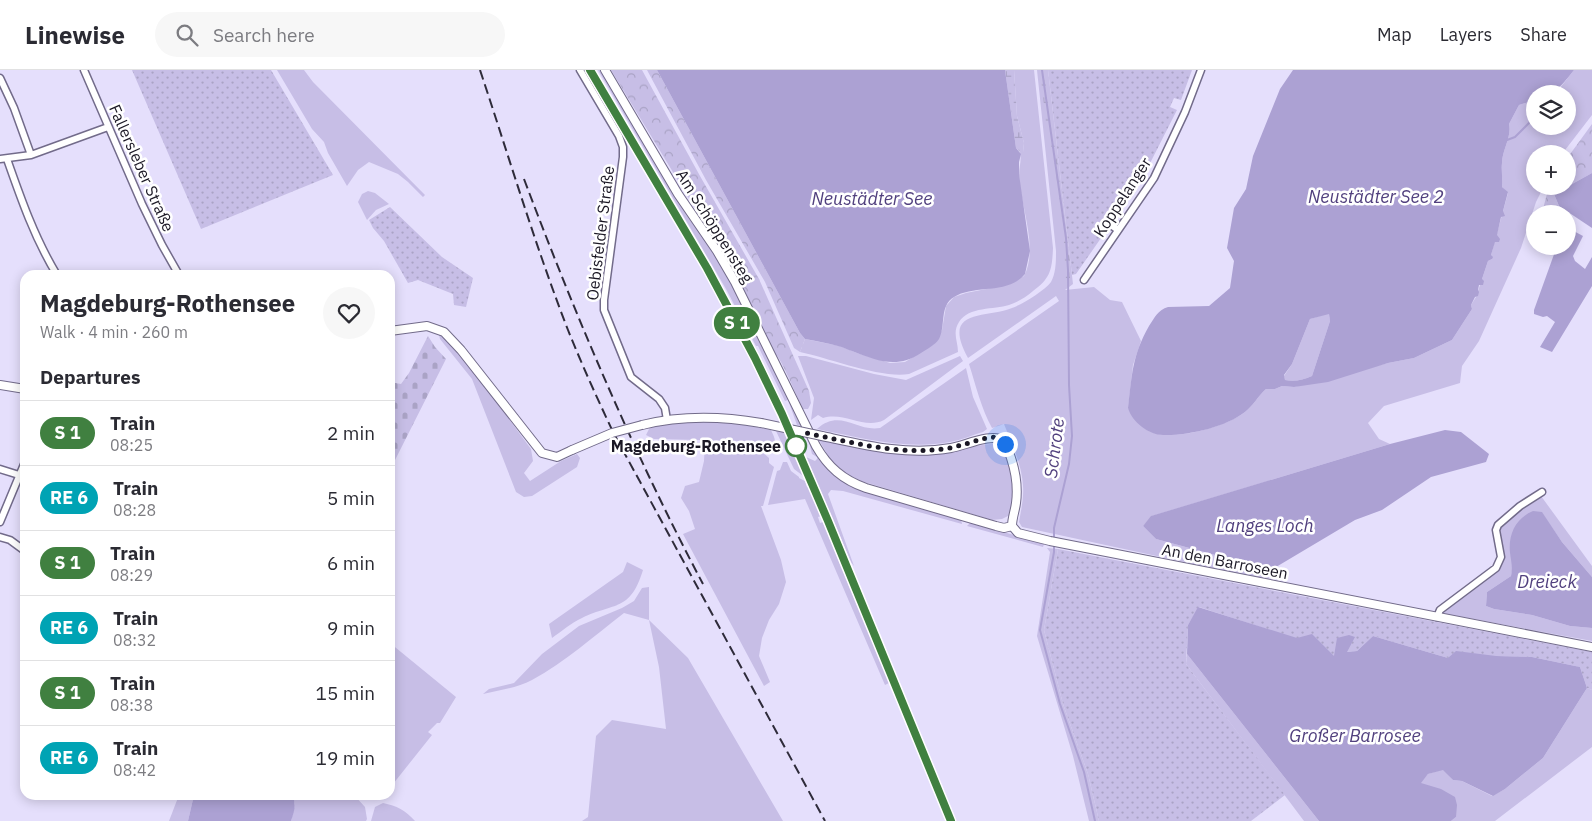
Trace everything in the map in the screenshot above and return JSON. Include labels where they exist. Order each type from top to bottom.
[{"type":"street","name":"Fallersleber Straße","points":[[84,70],[155,232],[176,270]]},
{"type":"street","name":"Oebisfelder Straße","points":[[580,70],[619,136],[623,147],[604,310],[631,377],[659,399],[665,408],[667,420]]},
{"type":"street","name":"Am Schöppensteg","points":[[605,70],[678,194],[717,251],[735,282],[802,413],[816,446],[829,465],[841,477],[866,488],[996,526],[1004,528],[1012,526]]},
{"type":"street","name":"Koppelanger","points":[[1084,280],[1154,178],[1187,108],[1201,70]]},
{"type":"street","points":[[0,78],[14,108],[31,155]]},
{"type":"street","points":[[54,270],[37,237],[4,159],[31,155],[108,127]]},
{"type":"street","points":[[1111,225],[1118,230]]},
{"type":"street","points":[[395,330],[427,326],[441,330],[461,350],[542,453],[557,457],[612,433],[667,420],[706,417],[738,419],[879,448],[914,451],[949,448],[988,438],[998,438],[1007,447],[1016,479],[1016,501],[1012,526]]},
{"type":"street","points":[[0,385],[20,388]]},
{"type":"street","points":[[0,469],[19,476],[0,522]]},
{"type":"street","points":[[1436,617],[1440,610],[1498,566],[1501,557],[1496,530],[1498,525],[1520,506],[1542,492]]},
{"type":"street","name":"An den Barroseen","points":[[1012,526],[1018,533],[1050,541],[1592,647]]},
{"type":"street","points":[[0,537],[10,540],[20,547]]},
{"type":"green space","points":[[132,70],[271,70],[333,175],[201,229]]},
{"type":"green space","points":[[277,70],[304,70],[313,82],[425,195],[423,197],[398,174],[369,162],[358,170],[347,186],[328,153],[324,142],[312,129]]},
{"type":"green space","points":[[598,70],[602,70],[690,219],[711,246],[734,286],[805,427],[797,425],[788,400],[785,401],[758,346],[756,346],[726,289]]},
{"type":"green space","points":[[611,70],[642,70],[759,279],[809,391],[811,403],[808,409],[803,409],[778,357],[722,253]]},
{"type":"green space","points":[[647,70],[657,70],[805,339],[800,352],[794,348],[765,282],[706,180]]},
{"type":"green space","points":[[1005,70],[1014,70],[1017,116],[1024,143],[1023,152],[1016,148]]},
{"type":"green space","points":[[1014,70],[1034,70],[1053,248],[1051,267],[1044,282],[1016,302],[1003,307],[982,309],[963,317],[956,330],[958,352],[909,374],[885,374],[870,371],[800,352],[805,339],[840,346],[890,363],[905,362],[934,344],[942,330],[946,306],[954,297],[1001,286],[1024,276],[1030,253],[1028,226],[1020,187],[1020,152],[1023,152],[1024,143],[1017,116]]},
{"type":"green space","points":[[1037,70],[1048,70],[1073,284],[1065,290],[1094,287],[1110,300],[1122,302],[1141,341],[1133,365],[1128,408],[1146,429],[1167,435],[1196,432],[1211,428],[1225,423],[1248,410],[1266,389],[1275,389],[1282,386],[1294,387],[1414,358],[1452,340],[1472,309],[1471,305],[1476,297],[1488,261],[1492,259],[1491,255],[1508,193],[1502,187],[1502,158],[1509,134],[1509,124],[1519,105],[1526,103],[1526,135],[1576,135],[1576,85],[1562,85],[1574,70],[1592,70],[1592,115],[1569,145],[1526,145],[1526,195],[1540,195],[1535,205],[1526,205],[1526,233],[1521,248],[1479,341],[1462,366],[1460,383],[1384,406],[1368,423],[1379,439],[1390,444],[1152,516],[1143,526],[1156,539],[1271,570],[1268,580],[1022,527],[1019,522],[1023,490],[1019,462],[1004,424],[992,428],[979,397],[969,364],[1059,301],[1056,296],[968,358],[961,342],[960,331],[963,323],[969,318],[1012,308],[1048,286],[1054,275],[1056,251]]},
{"type":"green space","points":[[1040,70],[1044,70],[1050,122],[1058,165],[1070,261],[1070,280],[1066,279],[1063,228],[1055,165],[1046,122]]},
{"type":"green space","points":[[1048,70],[1192,70],[1181,100],[1174,98],[1170,107],[1177,110],[1142,179],[1076,274],[1072,275]]},
{"type":"green space","points":[[1592,124],[1592,173],[1576,182],[1576,146]]},
{"type":"green space","points":[[368,191],[375,193],[389,204],[376,210],[367,220],[358,202],[362,194]]},
{"type":"green space","points":[[1547,195],[1554,195],[1559,205],[1544,205]]},
{"type":"green space","points":[[390,207],[442,257],[473,278],[466,307],[454,305],[453,294],[418,280],[408,283],[384,241],[369,220]]},
{"type":"green space","points":[[1329,313],[1330,321],[1312,376],[1299,380],[1285,380],[1284,376],[1292,364],[1310,319]]},
{"type":"green space","points":[[442,334],[466,361],[531,449],[533,461],[524,473],[530,481],[561,461],[577,454],[580,458],[577,467],[532,496],[524,497],[516,492],[472,379],[440,339],[439,335]]},
{"type":"green space","points":[[428,336],[446,359],[395,460],[395,383],[401,384],[409,373]]},
{"type":"green space","points":[[798,356],[806,356],[874,374],[906,380],[960,356],[963,361],[884,420],[869,423],[831,416],[823,418],[818,415],[811,420],[814,398]]},
{"type":"green space","points":[[966,368],[973,397],[987,429],[983,432],[950,442],[917,445],[884,442],[817,429],[825,423],[833,421],[848,422],[863,427],[880,428]]},
{"type":"green space","points":[[717,421],[771,430],[775,439],[774,446],[768,449],[741,441],[654,439],[646,435],[650,427],[659,425]]},
{"type":"green space","points":[[776,431],[788,433],[806,478],[794,469]]},
{"type":"green space","points":[[808,438],[829,471],[850,486],[961,519],[962,524],[843,491],[831,490],[828,494],[854,566],[806,457],[815,461],[817,459],[812,454]]},
{"type":"green space","points":[[819,440],[874,451],[915,455],[996,444],[1007,456],[1010,465],[1012,498],[1010,515],[1002,519],[992,520],[861,481],[841,471],[830,459]]},
{"type":"green space","points":[[705,442],[747,446],[763,453],[769,458],[769,463],[774,467],[763,506],[761,506],[781,560],[786,582],[779,604],[769,620],[762,638],[759,656],[770,682],[764,686],[683,534],[695,529],[689,511],[681,498],[685,486],[699,482],[704,461]]},
{"type":"green space","points":[[783,462],[787,462],[791,471],[805,481],[807,487],[809,487],[821,516],[818,517],[820,523],[823,522],[857,605],[860,604],[871,633],[871,638],[874,638],[891,682],[885,685],[805,499],[768,505],[777,471],[780,470]]},
{"type":"green space","points":[[1541,496],[1592,566],[1592,577],[1562,542],[1542,513],[1510,550],[1513,567],[1511,576],[1487,592],[1486,606],[1532,615],[1570,626],[1592,628],[1592,641],[1441,613],[1442,609],[1500,567],[1502,555],[1498,531],[1503,523]]},
{"type":"green space","points":[[971,522],[1044,544],[1043,547],[967,526]]},
{"type":"green space","points":[[1047,548],[1058,549],[1044,630],[1063,704],[1088,774],[1099,821],[1089,821],[1073,756],[1037,636],[1050,552]]},
{"type":"green space","points":[[1058,549],[1592,652],[1592,690],[1587,688],[1580,667],[1532,657],[1448,658],[1373,636],[1357,651],[1346,652],[1335,657],[1297,639],[1199,607],[1188,625],[1186,664],[1285,795],[1251,821],[1099,821],[1088,774],[1063,704],[1044,630]]},
{"type":"green space","points":[[627,562],[643,570],[633,593],[620,604],[578,620],[552,638],[549,624],[623,572]]},
{"type":"green space","points":[[649,587],[649,620],[624,613],[568,657],[532,680],[514,687],[483,694],[489,689],[514,683],[542,654],[579,626],[622,608],[634,601],[642,588]]},
{"type":"green space","points":[[649,620],[688,658],[783,821],[582,821],[588,817],[596,736],[612,720],[666,729],[659,667]]},
{"type":"green space","points":[[395,647],[456,697],[440,723],[437,723],[428,732],[432,735],[395,781]]},
{"type":"green space","points":[[1187,654],[1319,821],[1304,821],[1186,664]]},
{"type":"green space","points":[[1587,688],[1592,690],[1592,747],[1495,821],[1451,821],[1456,817],[1420,783],[1428,774],[1443,769],[1453,780],[1462,781],[1492,796],[1505,789],[1543,758]]},
{"type":"green space","points":[[177,800],[193,800],[188,821],[169,821]]},
{"type":"green space","points":[[294,800],[359,800],[365,807],[367,819],[366,821],[291,821],[295,804]]},
{"type":"green space","points":[[383,803],[400,809],[415,821],[371,821],[375,807]]},
{"type":"water","name":"Neustädter See","points":[[657,70],[1005,70],[1016,148],[1021,154],[1019,174],[1030,251],[1025,274],[1010,285],[971,291],[954,297],[946,306],[939,339],[931,347],[904,361],[887,362],[870,358],[840,346],[805,339]]},
{"type":"water","name":"Neustädter See 2","points":[[1293,70],[1574,70],[1561,85],[1526,85],[1526,103],[1519,105],[1509,124],[1509,134],[1502,158],[1502,187],[1508,192],[1503,211],[1505,216],[1501,217],[1497,235],[1500,239],[1499,242],[1495,242],[1491,255],[1493,257],[1488,261],[1482,279],[1484,281],[1483,285],[1479,285],[1478,296],[1475,297],[1471,305],[1472,309],[1452,340],[1414,358],[1388,363],[1328,382],[1266,389],[1245,412],[1228,422],[1206,430],[1173,435],[1152,433],[1137,423],[1128,408],[1134,366],[1139,347],[1149,326],[1162,310],[1168,307],[1209,306],[1230,288],[1234,261],[1227,248],[1234,208],[1246,189],[1253,156],[1280,89]],"holes":[[[1329,314],[1330,321],[1312,376],[1292,381],[1285,380],[1284,375],[1292,364],[1310,319]]]},
{"type":"water","points":[[1592,173],[1592,228],[1576,217],[1576,205],[1559,205],[1554,195],[1576,195],[1576,182]]},
{"type":"water","points":[[1576,232],[1583,236],[1576,250]]},
{"type":"water","points":[[1554,255],[1574,255],[1575,261],[1585,269],[1592,257],[1592,286],[1552,352],[1540,347],[1555,322],[1547,316],[1543,317],[1534,314]]},
{"type":"water","name":"Langes Loch","points":[[1445,430],[1461,432],[1489,454],[1486,462],[1431,477],[1382,510],[1355,520],[1271,570],[1156,539],[1143,526],[1151,516],[1390,444]]},
{"type":"water","name":"Dreieck","points":[[1533,511],[1542,512],[1562,542],[1592,577],[1592,628],[1570,626],[1532,615],[1486,606],[1487,592],[1511,576],[1510,539],[1514,528],[1522,518]]},
{"type":"water","name":"Großer Barrosee","points":[[1198,607],[1297,638],[1312,634],[1334,656],[1337,638],[1349,635],[1355,637],[1347,652],[1357,651],[1373,636],[1448,658],[1456,651],[1496,656],[1532,657],[1580,667],[1587,688],[1543,758],[1505,789],[1493,796],[1462,781],[1453,780],[1443,770],[1428,774],[1421,783],[1441,789],[1455,797],[1457,805],[1456,817],[1451,821],[1319,821],[1187,654],[1188,625]]},
{"type":"water","points":[[193,800],[293,800],[294,802],[291,821],[188,821]]},
{"type":"waterway","name":"Schrote","points":[[1042,70],[1066,238],[1068,270],[1069,385],[1072,436],[1069,464],[1054,528],[1054,539]]},
{"type":"waterway","points":[[1507,140],[1515,137],[1526,126]]},
{"type":"waterway","name":"Schrote","points":[[1054,543],[1040,630],[1060,704],[1084,772],[1095,821]]},
{"type":"railway","points":[[480,70],[556,298],[573,343],[602,408],[614,434],[825,821]]},
{"type":"railway","points":[[594,70],[723,290],[770,381],[831,519],[955,821]]},
{"type":"railway","points":[[524,179],[585,334],[607,384],[653,485],[703,584]]},
{"type":"train","points":[[590,70],[707,268],[755,358],[782,414],[951,821]]},
{"type":"place","name":"Magdeburg-Rothensee","points":[[796,446]]},
{"type":"route","points":[[796,446],[806,433],[901,450],[949,448],[991,437],[1002,440],[1005,444]]}]
